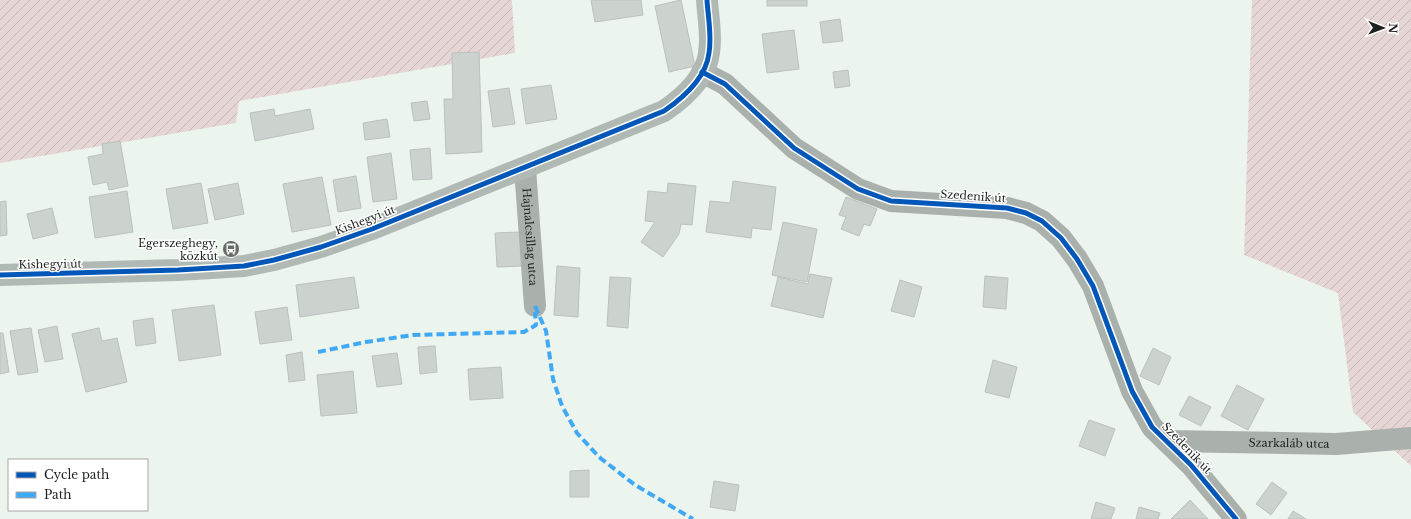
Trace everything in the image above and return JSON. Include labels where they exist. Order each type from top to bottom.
[{"type":"street","name":"Kishegyi út","points":[[0,275],[178,270],[244,266],[274,260],[321,247],[372,229],[664,111],[682,99],[694,86],[710,54],[707,0]]},
{"type":"street","name":"Szedenik út","points":[[702,72],[726,84],[794,148],[858,189],[891,201],[1007,208],[1026,213],[1042,221],[1061,238],[1078,260],[1093,286],[1132,392],[1152,427],[1192,464],[1236,519]]},
{"type":"street","name":"Hajnalcsillag utca","points":[[525,168],[535,306]]},
{"type":"street","name":"Szarkaláb utca","points":[[1167,441],[1336,444],[1411,438]]},
{"type":"shaded area","points":[[0,0],[512,0],[515,53],[239,101],[236,123],[0,163]]},
{"type":"shaded area","points":[[1252,0],[1411,0],[1411,466],[1353,412],[1338,293],[1244,255]]},
{"type":"building","points":[[591,0],[641,0],[643,15],[595,22]]},
{"type":"building","points":[[681,0],[695,66],[669,72],[655,6]]},
{"type":"building","points":[[767,0],[807,0],[807,6],[767,6]]},
{"type":"building","points":[[840,19],[843,41],[823,43],[820,22]]},
{"type":"building","points":[[794,30],[799,69],[767,73],[762,34]]},
{"type":"building","points":[[479,52],[482,152],[446,154],[444,99],[453,99],[452,53]]},
{"type":"building","points":[[848,70],[850,86],[835,88],[833,72]]},
{"type":"building","points":[[551,85],[557,119],[526,124],[521,89]]},
{"type":"building","points":[[509,88],[515,124],[493,127],[488,91]]},
{"type":"building","points":[[427,101],[430,119],[414,121],[411,103]]},
{"type":"building","points":[[274,109],[275,116],[310,109],[314,129],[255,141],[250,113]]},
{"type":"building","points":[[387,119],[390,137],[365,140],[363,123]]},
{"type":"building","points":[[120,141],[128,186],[109,190],[107,182],[93,185],[88,157],[103,154],[102,144]]},
{"type":"building","points":[[430,148],[432,179],[413,180],[410,150]]},
{"type":"building","points":[[391,153],[397,199],[373,202],[367,157]]},
{"type":"building","points":[[356,176],[361,208],[338,212],[333,180]]},
{"type":"building","points":[[322,177],[331,225],[292,232],[283,184]]},
{"type":"building","points":[[733,181],[776,187],[771,230],[752,228],[751,238],[706,232],[710,201],[730,203]]},
{"type":"building","points":[[201,183],[208,223],[173,229],[166,189]]},
{"type":"building","points":[[238,183],[244,214],[215,220],[208,189]]},
{"type":"building","points":[[668,183],[696,186],[692,225],[681,224],[679,234],[663,257],[641,242],[655,222],[645,221],[648,191],[667,193]]},
{"type":"building","points":[[127,191],[133,232],[95,238],[89,197]]},
{"type":"building","points":[[846,197],[877,209],[870,226],[864,224],[859,236],[841,229],[846,217],[839,215]]},
{"type":"building","points":[[6,201],[7,235],[0,236],[0,202]]},
{"type":"building","points":[[52,208],[58,233],[33,239],[27,214]]},
{"type":"building","points":[[783,222],[817,229],[807,282],[772,275]]},
{"type":"building","points":[[520,232],[522,266],[497,267],[495,233]]},
{"type":"building","points":[[557,266],[580,268],[578,317],[554,315]]},
{"type":"building","points":[[810,274],[832,278],[823,318],[771,306],[778,277],[808,284]]},
{"type":"building","points":[[985,276],[1008,278],[1006,309],[983,307]]},
{"type":"building","points":[[354,277],[359,308],[300,317],[296,285]]},
{"type":"building","points":[[610,277],[631,278],[628,328],[607,326]]},
{"type":"building","points":[[900,280],[922,287],[914,317],[891,311]]},
{"type":"building","points":[[214,305],[221,355],[179,361],[172,310]]},
{"type":"building","points":[[287,307],[292,340],[260,344],[255,312]]},
{"type":"building","points":[[153,318],[156,343],[136,346],[133,321]]},
{"type":"building","points":[[57,326],[63,359],[45,362],[38,330]]},
{"type":"building","points":[[31,328],[38,372],[18,375],[10,331]]},
{"type":"building","points":[[99,328],[102,341],[117,338],[127,382],[86,392],[72,334]]},
{"type":"building","points":[[0,333],[3,333],[9,372],[0,374]]},
{"type":"building","points":[[435,346],[437,372],[420,374],[418,347]]},
{"type":"building","points":[[1153,348],[1171,357],[1159,385],[1140,376]]},
{"type":"building","points":[[302,352],[305,380],[289,382],[286,355]]},
{"type":"building","points":[[397,353],[402,384],[377,387],[372,356]]},
{"type":"building","points":[[993,360],[1017,367],[1009,398],[985,392]]},
{"type":"building","points":[[501,367],[503,398],[470,400],[468,369]]},
{"type":"building","points":[[353,371],[357,413],[321,416],[317,375]]},
{"type":"building","points":[[1237,385],[1264,399],[1248,430],[1221,416]]},
{"type":"building","points":[[1189,396],[1211,407],[1201,426],[1179,415]]},
{"type":"building","points":[[1089,420],[1115,429],[1105,456],[1079,446]]},
{"type":"building","points":[[589,470],[589,497],[570,497],[570,471]]},
{"type":"building","points":[[714,481],[739,485],[735,511],[710,507]]},
{"type":"building","points":[[1272,482],[1287,493],[1271,515],[1256,504]]},
{"type":"building","points":[[1190,500],[1208,519],[1171,519]]},
{"type":"building","points":[[1096,502],[1115,508],[1111,519],[1091,519]]},
{"type":"building","points":[[1139,507],[1160,513],[1158,519],[1136,519]]},
{"type":"building","points":[[1293,511],[1306,519],[1288,519]]},
{"type":"marked path","points":[[535,306],[546,331],[553,379],[562,406],[577,433],[599,457],[635,485],[693,519]]},
{"type":"marked path","points":[[318,352],[366,342],[413,335],[524,332],[536,325],[535,312]]},
{"type":"cycle path","points":[[0,275],[178,270],[244,266],[274,260],[321,247],[372,229],[664,111],[686,94],[698,79],[707,62],[710,40],[707,0]]},
{"type":"cycle path","points":[[702,72],[725,84],[794,148],[858,189],[891,201],[1007,208],[1026,213],[1042,221],[1061,238],[1077,259],[1093,286],[1132,391],[1152,427],[1191,465],[1236,519]]},
{"type":"place","name":"Egerszeghegy, közkút","points":[[231,249]]}]
